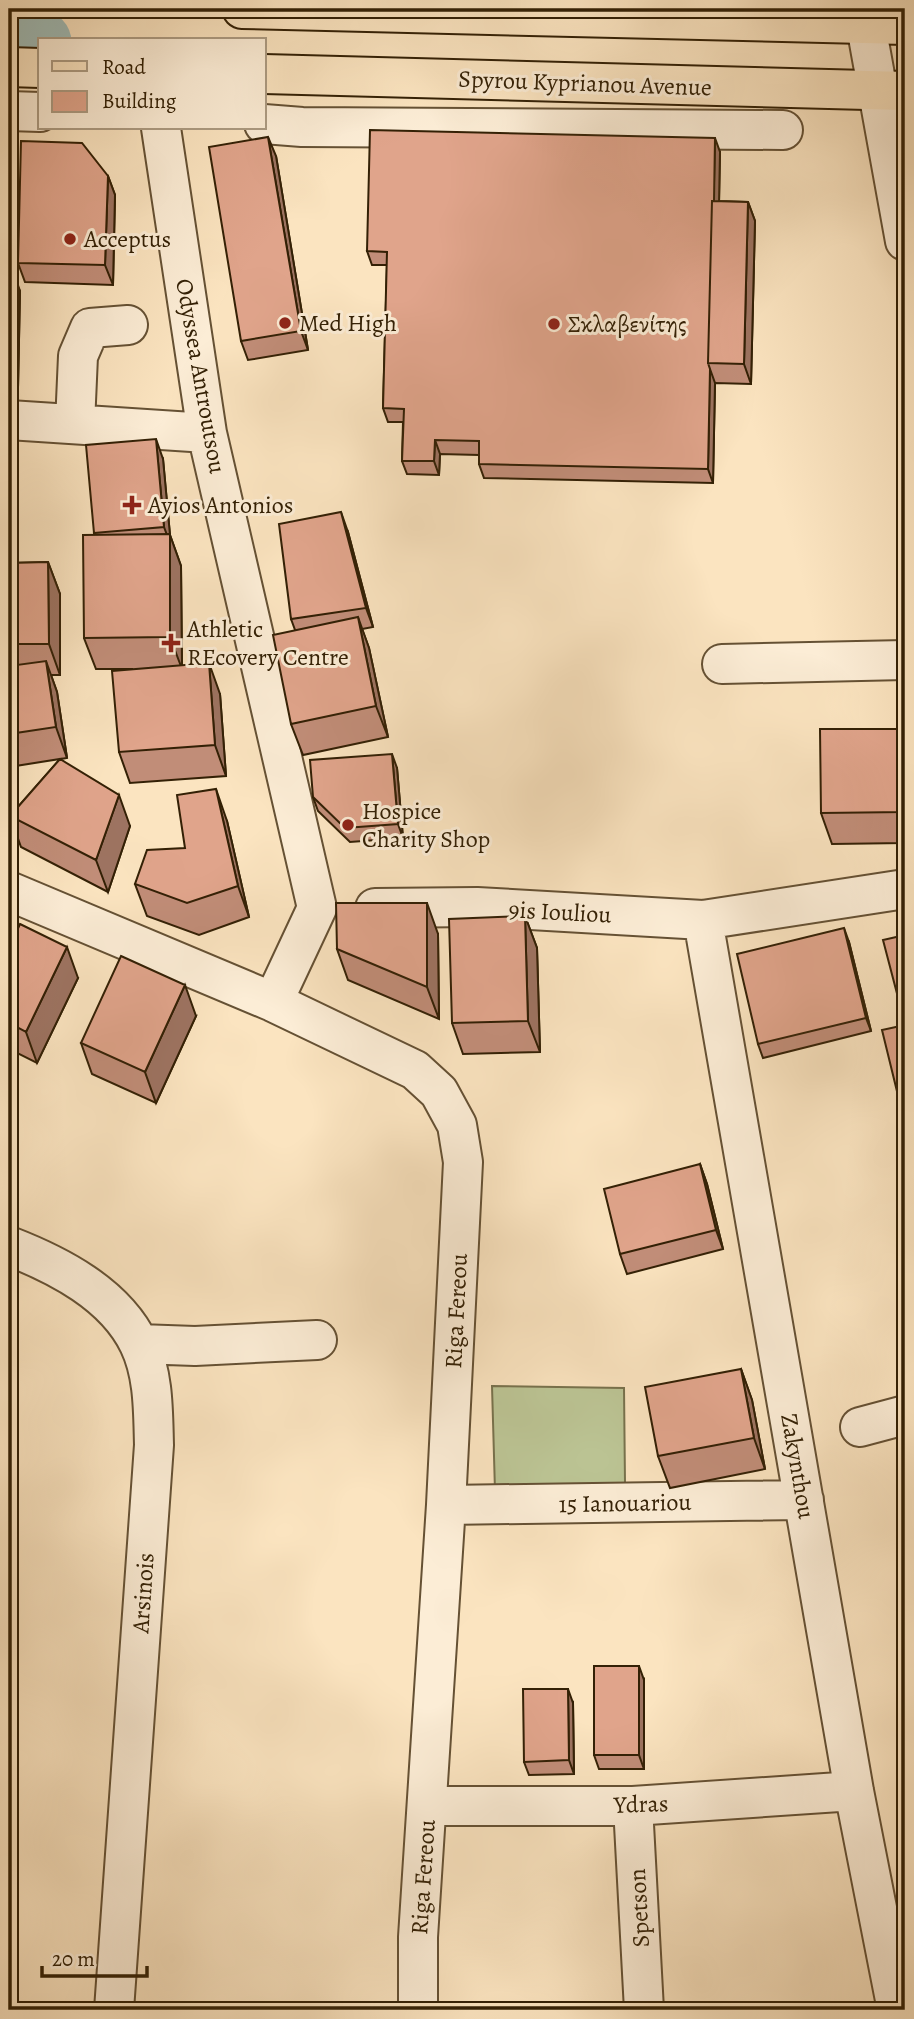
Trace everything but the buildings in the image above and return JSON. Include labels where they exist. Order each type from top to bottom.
[{"type":"main road","points":[[242,9],[864,16],[905,24]]},
{"type":"main road","points":[[9,67],[38,68]]},
{"type":"main road","name":"Spyrou Kyprianou Avenue","points":[[266,74],[892,91]]},
{"type":"street","points":[[864,16],[892,91],[905,241]]},
{"type":"street","points":[[9,111],[38,111]]},
{"type":"street","points":[[266,124],[302,127],[783,130]]},
{"type":"street","name":"Odyssea Antroutsou","points":[[161,130],[207,433],[317,908]]},
{"type":"street","points":[[75,424],[78,356],[90,328],[128,325]]},
{"type":"street","points":[[9,420],[207,433]]},
{"type":"street","points":[[722,663],[905,660]]},
{"type":"street","name":"9is Iouliou","points":[[317,908],[477,907],[703,920],[905,889]]},
{"type":"street","name":"Riga Fereou","points":[[9,891],[273,1002],[415,1070],[439,1092],[457,1125],[463,1162],[446,1505],[418,1937],[418,2010]]},
{"type":"street","points":[[273,1002],[317,908]]},
{"type":"street","name":"Zakynthou","points":[[703,920],[854,1791],[897,2010]]},
{"type":"street","name":"Arsinois","points":[[9,1246],[73,1277],[111,1304],[139,1344],[152,1388],[154,1445],[114,2010]]},
{"type":"street","points":[[139,1344],[194,1346],[317,1340]]},
{"type":"street","points":[[860,1427],[905,1415]]},
{"type":"street","name":"15 Ianouariou","points":[[446,1505],[804,1500]]},
{"type":"street","name":"Ydras","points":[[428,1806],[633,1806],[854,1791]]},
{"type":"street","name":"Spetson","points":[[633,1806],[645,2010]]},
{"type":"green space","points":[[492,1386],[624,1388],[625,1483],[495,1491]]},
{"type":"waterway","points":[[9,42],[38,42]]},
{"type":"place","name":"Acceptus","points":[[70,239]]},
{"type":"place","name":"Med High","points":[[285,323]]},
{"type":"place","name":"Σκλαβενίτης","points":[[554,324]]},
{"type":"place","name":"Ayios Antonios","points":[[132,505]]},
{"type":"place","name":"Athletic REcovery Centre","points":[[171,643]]},
{"type":"place","name":"Hospice Charity Shop","points":[[348,825]]}]
